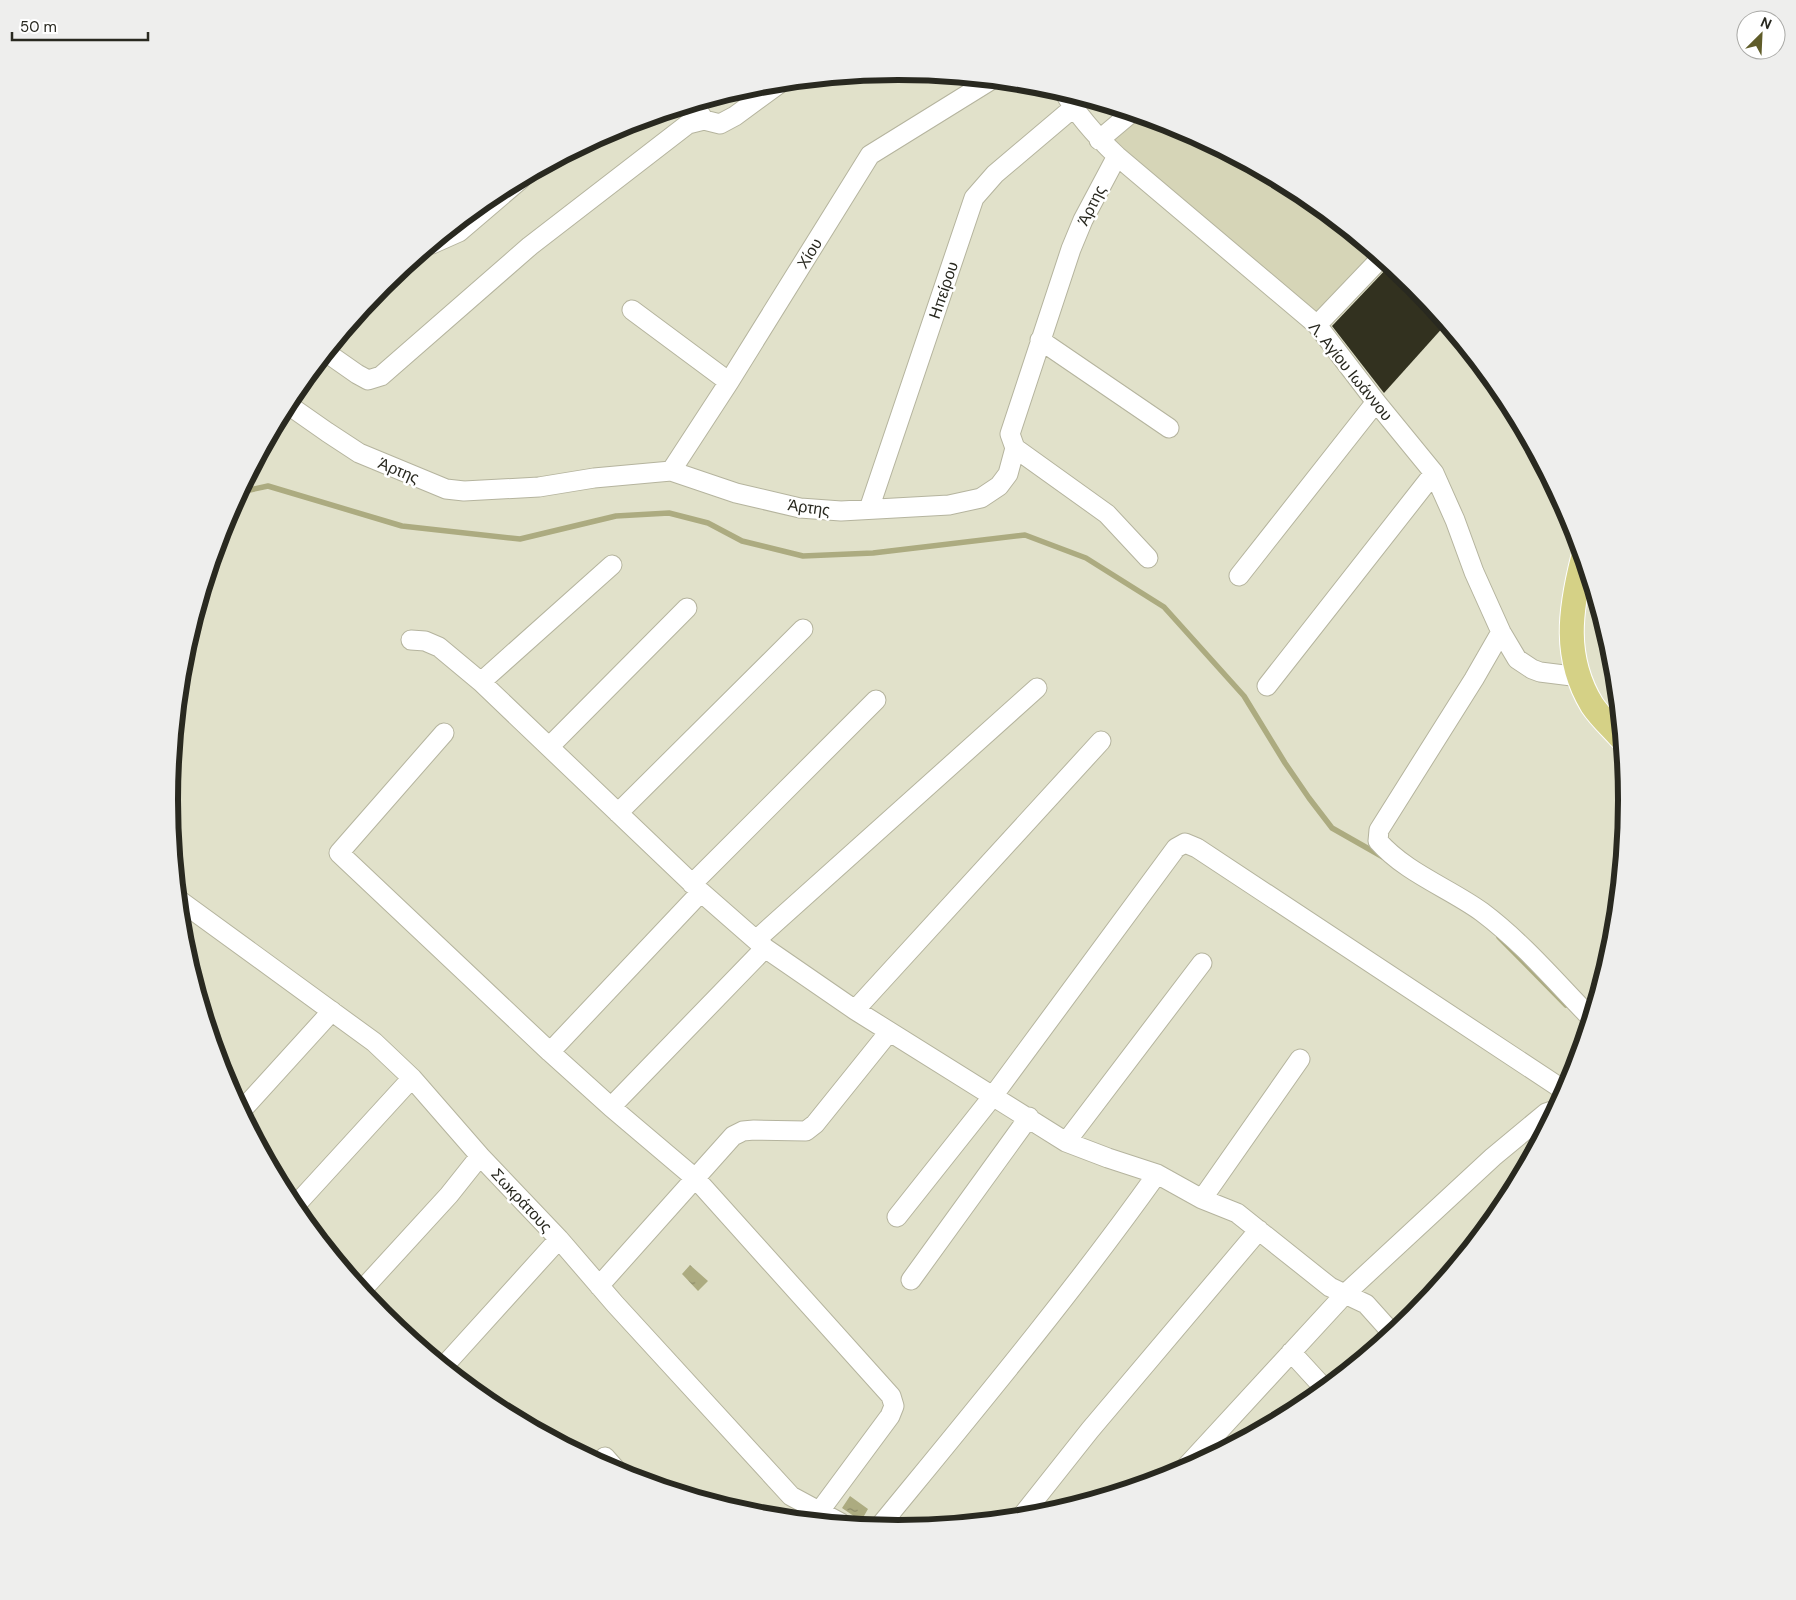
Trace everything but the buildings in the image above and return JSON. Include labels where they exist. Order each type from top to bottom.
[{"type":"main road","points":[[1580,570],[1570,636],[1575,663],[1592,704],[1614,730]]},
{"type":"street","name":"Χίου","points":[[671,470],[729,382],[870,155],[983,85]]},
{"type":"street","points":[[332,356],[368,380],[381,376],[530,246],[688,124],[704,120],[720,124],[735,116],[767,92]]},
{"type":"street","name":"Ηπείρου","points":[[870,509],[974,198],[1067,101]]},
{"type":"street","name":"Λ. Αγίου Ιωάννου","points":[[1069,101],[1100,140],[1116,156],[1317,325],[1434,473],[1455,520],[1474,572],[1501,632],[1516,659],[1532,669],[1550,674],[1580,677]]},
{"type":"street","points":[[697,109],[704,120]]},
{"type":"street","points":[[1100,140],[1126,117]]},
{"type":"street","name":"Άρτης","points":[[294,409],[360,452],[446,489],[464,491],[539,487],[594,478],[671,470],[736,492],[800,508],[841,511],[949,504],[981,498],[1000,486],[1008,474],[1015,448],[1010,434],[1040,340],[1083,220],[1116,156]]},
{"type":"street","points":[[453,235],[476,217]]},
{"type":"street","points":[[1317,325],[1377,262]]},
{"type":"street","points":[[632,310],[729,382]]},
{"type":"street","points":[[1040,340],[1169,428]]},
{"type":"street","points":[[1239,576],[1376,402]]},
{"type":"street","points":[[1015,448],[1107,514],[1148,558]]},
{"type":"street","points":[[1266,686],[1434,473]]},
{"type":"street","points":[[481,682],[612,565]]},
{"type":"street","points":[[549,747],[687,608]]},
{"type":"street","points":[[618,813],[803,629]]},
{"type":"street","points":[[1501,632],[1474,679],[1379,830],[1378,841],[1385,849],[1403,862],[1480,910],[1507,931],[1585,1012]]},
{"type":"street","points":[[411,640],[426,641],[439,647],[481,682],[696,888],[760,944],[855,1010],[1029,1117],[1066,1142],[1157,1174],[1202,1198],[1237,1213],[1330,1287],[1366,1304],[1387,1328]]},
{"type":"street","points":[[611,1107],[760,944],[1037,688]]},
{"type":"street","points":[[550,1052],[696,888],[876,700]]},
{"type":"street","points":[[444,733],[339,852],[550,1052],[696,1179],[891,1396],[894,1406],[890,1416],[818,1515]]},
{"type":"street","points":[[855,1010],[1101,741]]},
{"type":"street","points":[[898,1217],[993,1096],[1176,848],[1185,843],[1197,848],[1558,1088]]},
{"type":"street","name":"Σωκράτους","points":[[186,905],[374,1042],[412,1078],[480,1156],[559,1239],[599,1286],[791,1496],[816,1515]]},
{"type":"street","points":[[1066,1142],[1202,963]]},
{"type":"street","points":[[246,1105],[332,1011]]},
{"type":"street","points":[[599,1286],[696,1179],[732,1136],[743,1131],[754,1130],[806,1131],[815,1124],[889,1032]]},
{"type":"street","points":[[1202,1198],[1300,1059]]},
{"type":"street","points":[[300,1201],[412,1078]]},
{"type":"street","points":[[1213,1447],[1290,1352],[1345,1294],[1493,1157],[1546,1113]]},
{"type":"street","points":[[911,1280],[1029,1117]]},
{"type":"street","points":[[366,1285],[449,1195],[480,1156]]},
{"type":"street","points":[[885,1519],[1020,1354],[1120,1226],[1157,1174]]},
{"type":"street","points":[[1029,1507],[1090,1430],[1259,1230]]},
{"type":"street","points":[[448,1361],[559,1239]]},
{"type":"street","points":[[1290,1352],[1319,1383]]},
{"type":"shaded area","points":[[1127,118],[1174,135],[1258,176],[1298,201],[1377,262],[1317,325],[1099,140]]},
{"type":"water","points":[[690,1265],[708,1281],[698,1291],[682,1274]]},
{"type":"water","points":[[850,1496],[868,1509],[862,1518],[857,1518],[842,1508]]},
{"type":"waterway","points":[[248,490],[268,486],[402,526],[520,539],[616,516],[669,513],[708,523],[742,541],[803,556],[873,553],[1025,535],[1086,558],[1164,607],[1244,696],[1285,763],[1332,828],[1383,857]]},
{"type":"waterway","points":[[1499,937],[1566,1005]]}]
